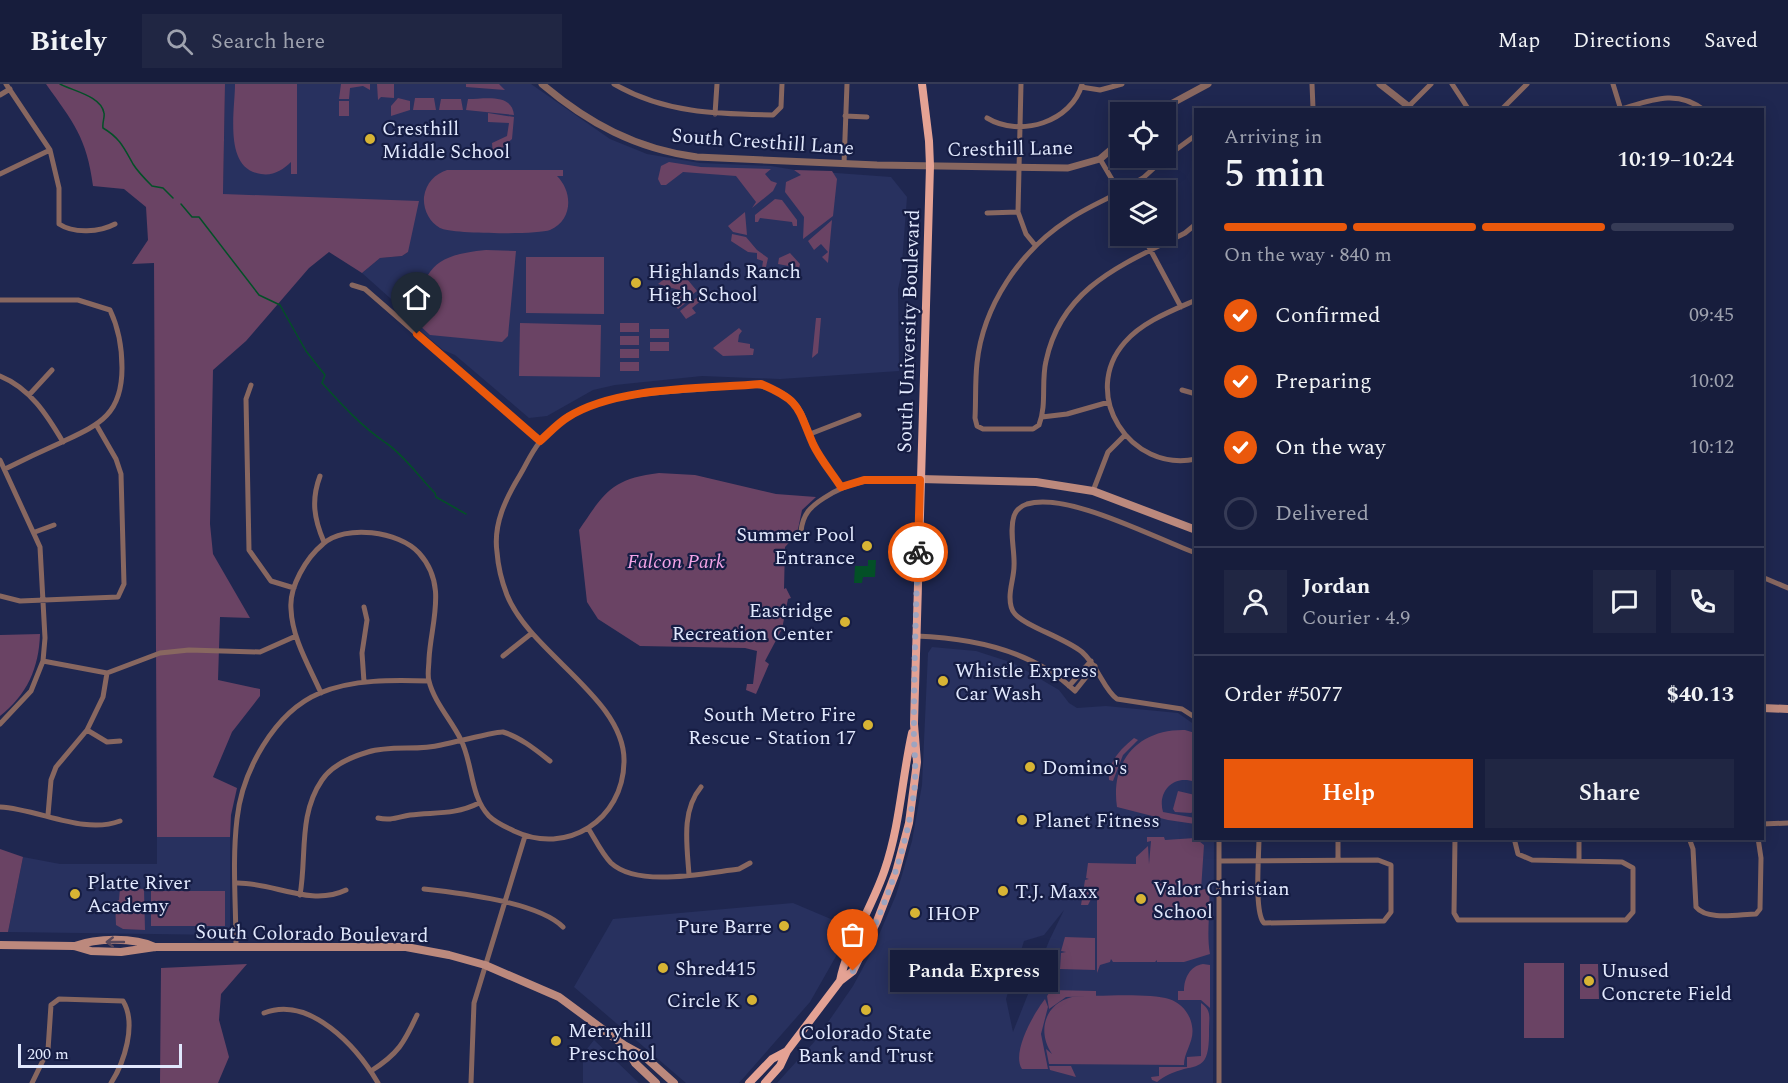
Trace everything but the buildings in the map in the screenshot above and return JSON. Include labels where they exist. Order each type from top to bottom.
[{"type":"main road","name":"South University Boulevard","points":[[765,1083],[780,1066],[787,1051],[840,981],[853,971],[877,921],[896,872],[909,823],[917,762],[914,724],[930,166],[922,84]]},
{"type":"main road","points":[[920,480],[1036,482],[1094,491],[1194,530]]},
{"type":"main road","points":[[1764,708],[1788,710]]},
{"type":"main road","name":"South University Boulevard","points":[[840,981],[844,963],[864,924],[882,878],[898,820],[914,724]]},
{"type":"main road","points":[[877,921],[878,905],[885,886],[882,878]]},
{"type":"main road","name":"South Colorado Boulevard","points":[[0,945],[74,946],[88,942],[135,942],[155,947],[406,947],[449,954],[484,965],[559,997],[592,1018],[624,1045],[644,1056],[674,1083]]},
{"type":"main road","name":"South Colorado Boulevard","points":[[624,1045],[635,1063],[656,1083]]},
{"type":"main road","name":"South University Boulevard","points":[[749,1083],[772,1059],[787,1051]]},
{"type":"street","name":"South Cresthill Lane","points":[[542,84],[603,128],[625,139],[672,154],[844,164],[930,166]]},
{"type":"street","points":[[614,84],[639,97],[680,110],[773,116],[781,107],[782,84]]},
{"type":"street","points":[[716,114],[717,84]]},
{"type":"street","points":[[844,164],[847,84]]},
{"type":"street","points":[[1021,84],[1018,212],[1026,234],[1035,245]]},
{"type":"street","points":[[987,118],[1001,124],[1045,123],[1060,115],[1074,101],[1081,86],[1100,90],[1122,84]]},
{"type":"street","points":[[1175,102],[1208,84]]},
{"type":"street","points":[[1312,84],[1313,108]]},
{"type":"street","points":[[1380,84],[1411,107],[1431,84]]},
{"type":"street","points":[[1452,84],[1468,108]]},
{"type":"street","points":[[1503,108],[1527,84]]},
{"type":"street","points":[[1613,84],[1620,108]]},
{"type":"street","points":[[0,95],[8,86],[50,150],[56,165],[59,188],[59,224],[67,229],[104,230],[116,224]]},
{"type":"street","points":[[639,97],[641,89]]},
{"type":"street","points":[[1624,108],[1666,96],[1683,97],[1701,108]]},
{"type":"street","points":[[845,116],[867,117]]},
{"type":"street","points":[[1176,149],[1194,136]]},
{"type":"street","points":[[0,174],[50,150]]},
{"type":"street","name":"Cresthill Lane","points":[[930,166],[1068,168],[1100,159],[1110,150]]},
{"type":"street","points":[[1100,159],[1113,180]]},
{"type":"street","points":[[1140,180],[1153,168]]},
{"type":"street","points":[[1110,198],[1068,220],[1035,245],[1007,282],[986,323],[977,362],[975,418],[977,426],[983,429],[1033,429],[1039,425],[1042,417],[1045,362],[1064,314],[1101,276],[1185,233],[1194,226]]},
{"type":"street","points":[[987,213],[1018,212]]},
{"type":"street","points":[[1149,246],[1181,307]]},
{"type":"street","points":[[352,285],[365,289],[540,441]]},
{"type":"street","points":[[0,300],[78,300],[110,310],[121,338],[122,378],[117,403],[97,426],[5,469]]},
{"type":"street","points":[[1194,301],[1141,328],[1124,343],[1112,361],[1108,383],[1112,416],[1124,436],[1139,448],[1158,458],[1185,461],[1194,459]]},
{"type":"street","points":[[29,395],[52,370]]},
{"type":"street","points":[[0,376],[29,395],[45,412],[63,442]]},
{"type":"street","points":[[321,693],[296,636],[290,607],[300,573],[324,542],[357,531],[398,537],[419,553],[432,575],[438,603],[430,640],[429,681],[462,741],[479,803],[491,819],[525,836],[551,841],[568,838],[588,828],[612,807],[620,788],[624,753],[621,735],[611,718],[532,633],[508,598],[496,549],[501,510],[540,441],[566,418],[583,409],[625,395],[761,384],[790,398],[801,412],[813,445],[841,487]]},
{"type":"street","points":[[251,385],[246,399],[249,550],[271,581],[294,588]]},
{"type":"street","points":[[1182,390],[1194,393]]},
{"type":"street","points":[[1042,417],[1067,414],[1109,402]]},
{"type":"street","points":[[810,434],[859,416]]},
{"type":"street","points":[[0,596],[20,601],[118,597],[123,590],[121,474],[116,459],[97,426]]},
{"type":"street","points":[[1094,491],[1108,452],[1124,436]]},
{"type":"street","points":[[0,460],[35,532],[42,564],[44,600],[43,661],[31,691],[0,724]]},
{"type":"street","points":[[320,476],[314,493],[315,521],[324,542]]},
{"type":"street","points":[[801,531],[808,510],[841,487],[864,480],[920,480]]},
{"type":"street","points":[[1194,551],[1117,519],[1087,511],[1034,503],[1018,509],[1013,520],[1014,568],[1010,597],[1012,609],[1020,619],[1062,638],[1093,663],[1111,695],[1120,701],[1182,709],[1194,717]]},
{"type":"street","points":[[35,532],[54,525]]},
{"type":"street","points":[[1764,578],[1788,588]]},
{"type":"street","points":[[364,607],[368,620],[362,653],[364,682]]},
{"type":"street","points":[[504,656],[532,633]]},
{"type":"street","points":[[43,661],[107,673],[160,653],[189,650],[260,652],[296,636]]},
{"type":"street","points":[[916,636],[966,640],[1007,651],[1044,669],[1075,691],[1093,663]]},
{"type":"street","points":[[1070,686],[1093,663]]},
{"type":"street","points":[[48,815],[51,780],[56,767],[87,730],[104,697],[107,673]]},
{"type":"street","points":[[236,947],[237,815],[250,769],[273,731],[305,701],[321,693],[364,682],[429,681]]},
{"type":"street","points":[[87,730],[106,742],[120,741]]},
{"type":"street","points":[[300,895],[304,873],[303,830],[312,799],[323,778],[340,763],[370,751],[437,746],[500,731],[515,737],[550,761]]},
{"type":"street","points":[[689,874],[686,836],[688,819],[693,797],[701,787]]},
{"type":"street","points":[[378,818],[391,821],[409,816],[450,814],[479,803]]},
{"type":"street","points":[[0,807],[91,825],[108,826],[120,821]]},
{"type":"street","points":[[1764,824],[1788,823]]},
{"type":"street","points":[[588,828],[610,863],[624,872],[641,877],[740,869],[750,863]]},
{"type":"street","points":[[471,1083],[474,1003],[525,836]]},
{"type":"street","points":[[1219,840],[1219,1083]]},
{"type":"street","points":[[1219,861],[1259,860],[1378,861],[1391,865],[1391,912],[1384,921],[1264,922],[1259,912],[1259,860],[1259,840]]},
{"type":"street","points":[[1338,840],[1338,860]]},
{"type":"street","points":[[1455,840],[1454,913],[1458,920],[1626,920],[1633,912],[1633,868],[1622,862],[1532,860],[1518,854],[1514,840]]},
{"type":"street","points":[[1579,840],[1579,860]]},
{"type":"street","points":[[1690,840],[1693,849],[1696,908],[1700,913],[1708,914],[1756,914],[1760,909],[1761,858],[1758,840]]},
{"type":"street","points":[[236,883],[260,883],[300,895],[335,895],[346,890]]},
{"type":"street","points":[[424,889],[474,894],[553,917],[563,927]]},
{"type":"street","points":[[32,1083],[48,1050],[51,1005],[59,999],[123,1001],[127,1012],[126,1051],[111,1083]]},
{"type":"street","points":[[264,1013],[276,1009],[288,1010],[325,1025],[346,1039],[378,1083]]},
{"type":"street","points":[[371,1071],[392,1057],[403,1044],[417,1015]]},
{"type":"shaded area","name":"Highlands Ranch High School","points":[[225,84],[531,84],[610,139],[647,154],[700,163],[771,166],[891,177],[907,197],[898,289],[899,371],[780,379],[702,376],[615,385],[593,390],[547,416],[529,418],[455,355],[443,350],[411,323],[409,315],[362,273],[380,258],[402,256],[408,252],[223,194]]},
{"type":"shaded area","points":[[868,560],[876,560],[875,577],[863,577],[862,583],[854,583],[855,566],[868,566]]},
{"type":"shaded area","points":[[932,647],[976,651],[1013,663],[1059,690],[1069,703],[1077,708],[1106,706],[1178,713],[1194,724],[1194,840],[1214,840],[1213,1083],[777,1083],[815,1041],[853,986],[872,951],[896,895],[912,841],[922,785],[928,653]],"holes":[[[1064,910],[1049,941],[1013,1032],[1006,999],[1024,941],[1044,935]]]},
{"type":"shaded area","points":[[157,837],[230,837],[230,930],[226,935],[8,932],[23,857],[60,864],[157,864]]},
{"type":"shaded area","points":[[793,903],[852,928],[810,1002],[739,1083],[686,1083],[574,987],[613,919]]},
{"type":"shaded area","points":[[594,1040],[639,1083],[583,1083],[583,1054]]},
{"type":"green space","points":[[46,84],[225,84],[223,194],[419,201],[408,252],[402,256],[380,258],[362,273],[329,252],[309,268],[246,341],[213,370],[210,524],[213,554],[250,618],[220,617],[218,680],[260,689],[260,696],[232,732],[213,777],[237,788],[231,815],[230,837],[157,837],[154,263],[132,264],[148,240],[146,207],[124,189],[93,186],[83,143],[64,109]]},
{"type":"green space","points":[[235,84],[297,84],[297,174],[291,174],[291,162],[278,172],[261,174],[249,170],[241,162],[234,137]]},
{"type":"green space","points":[[341,84],[370,84],[370,90],[363,86],[350,88],[349,99],[339,99]]},
{"type":"green space","points":[[377,84],[394,84],[394,98],[381,97],[378,100]]},
{"type":"green space","points":[[466,84],[499,84],[505,90],[466,87]]},
{"type":"green space","points":[[398,98],[410,101],[410,110],[391,116],[391,106]]},
{"type":"green space","points":[[415,98],[434,98],[436,110],[413,110]]},
{"type":"green space","points":[[441,99],[461,99],[463,110],[439,110]]},
{"type":"green space","points":[[468,99],[503,100],[512,108],[514,115],[466,110]]},
{"type":"green space","points":[[339,101],[349,101],[349,116],[339,116]]},
{"type":"green space","points":[[488,113],[514,117],[512,139],[493,156],[492,143],[507,136],[509,123],[488,122]]},
{"type":"green space","points":[[669,162],[701,167],[771,169],[765,174],[771,181],[777,183],[773,191],[752,208],[756,202],[736,176],[683,172],[666,185],[661,185],[658,179],[661,166]]},
{"type":"green space","points":[[447,170],[563,170],[563,176],[557,176],[568,197],[567,213],[558,225],[542,232],[476,233],[440,228],[428,215],[424,197],[432,180]]},
{"type":"green space","points":[[794,170],[832,171],[837,179],[833,216],[803,239],[804,217],[785,192],[786,182],[801,175]]},
{"type":"green space","points":[[775,199],[782,200],[797,220],[797,226],[793,226],[792,222],[760,218],[758,222],[755,222],[755,215]]},
{"type":"green space","points":[[745,212],[747,235],[733,232],[728,226]]},
{"type":"green space","points":[[832,220],[828,263],[822,257],[828,252],[821,244],[814,250],[808,241]]},
{"type":"green space","points":[[732,234],[746,237],[757,250],[768,258],[766,267],[762,268],[763,261],[757,259],[757,253],[748,252],[731,241]]},
{"type":"green space","points":[[516,251],[508,336],[502,342],[430,335],[417,323],[426,278],[441,261],[468,252]]},
{"type":"green space","points":[[790,253],[800,264],[799,268],[778,264],[779,258]]},
{"type":"green space","points":[[526,257],[604,257],[604,314],[526,313]]},
{"type":"green space","points":[[678,268],[697,291],[693,294],[658,284]]},
{"type":"green space","points":[[663,290],[693,297],[678,309]]},
{"type":"green space","points":[[700,295],[703,299],[692,308],[696,313],[686,319],[680,311]]},
{"type":"green space","points":[[816,318],[821,318],[818,353],[812,358]]},
{"type":"green space","points":[[520,323],[601,325],[600,377],[519,376]]},
{"type":"green space","points":[[620,323],[639,323],[639,332],[620,332]]},
{"type":"green space","points":[[739,328],[742,331],[738,342],[750,344],[750,348],[754,349],[753,355],[723,356],[713,348]]},
{"type":"green space","points":[[650,329],[669,329],[669,338],[650,338]]},
{"type":"green space","points":[[620,336],[639,336],[639,345],[620,345]]},
{"type":"green space","points":[[650,342],[669,342],[669,351],[650,351]]},
{"type":"green space","points":[[620,349],[639,349],[639,358],[620,358]]},
{"type":"green space","points":[[620,362],[639,362],[639,371],[620,371]]},
{"type":"green space","name":"Falcon Park","points":[[659,473],[695,475],[776,494],[816,497],[802,510],[797,534],[785,547],[784,589],[786,588],[791,598],[788,599],[782,629],[765,661],[769,664],[756,694],[746,690],[747,684],[753,684],[757,651],[745,648],[640,646],[598,619],[587,602],[579,530],[603,497],[619,484],[630,479]]},
{"type":"green space","points":[[40,634],[37,658],[30,680],[18,699],[0,716],[0,635]]},
{"type":"green space","points":[[1185,730],[1194,733],[1194,782],[1180,780],[1169,786],[1163,797],[1163,812],[1194,818],[1194,824],[1117,807],[1118,775],[1131,750],[1154,735]]},
{"type":"green space","points":[[1134,738],[1138,740],[1123,755],[1113,781],[1109,780],[1113,761]]},
{"type":"green space","points":[[1178,791],[1194,795],[1194,811],[1191,813],[1175,812],[1173,809]]},
{"type":"green space","points":[[1147,837],[1164,837],[1165,840],[1194,838],[1204,845],[1201,890],[1209,888],[1210,954],[1184,962],[1157,962],[1157,960],[1155,962],[1113,962],[1111,959],[1110,962],[1100,965],[1097,973],[1097,893],[1094,893],[1088,905],[1081,905],[1085,880],[1089,879],[1086,878],[1088,863],[1136,864],[1136,857],[1148,846],[1149,864],[1151,841],[1147,842]]},
{"type":"green space","points":[[0,849],[23,857],[8,932],[0,932]]},
{"type":"green space","points":[[120,888],[144,889],[145,930],[123,929],[116,925],[115,902],[119,900]]},
{"type":"green space","points":[[151,891],[225,891],[225,926],[151,926]]},
{"type":"green space","points":[[1065,937],[1095,938],[1095,970],[1060,969],[1061,953],[1066,952],[1061,951]]},
{"type":"green space","points":[[1524,963],[1564,963],[1564,1038],[1524,1038]]},
{"type":"green space","points":[[247,964],[221,994],[219,1020],[229,1057],[218,1083],[160,1083],[161,968]]},
{"type":"green space","name":"Unused Concrete Field","points":[[1580,964],[1598,964],[1599,999],[1580,999]]},
{"type":"green space","points":[[1198,965],[1210,965],[1210,1008],[1201,1000],[1178,1000],[1178,991],[1184,991],[1189,973]]},
{"type":"green space","points":[[1051,990],[1096,991],[1096,996],[1066,997],[1049,1009],[1047,996]]},
{"type":"green space","points":[[1149,996],[1169,999],[1177,1003],[1187,1013],[1193,1031],[1184,1065],[1049,1064],[1046,1049],[1052,1054],[1045,1037],[1046,1020],[1049,1012],[1055,1006],[1072,997]]},
{"type":"green space","points":[[1045,999],[1048,1007],[1041,1034],[1048,1069],[1022,1069],[1019,1053],[1025,1033]]},
{"type":"green space","points":[[1201,1003],[1207,1008],[1209,1014],[1208,1046],[1202,1063],[1169,1074],[1157,1082],[1152,1080],[1151,1077],[1159,1076],[1159,1067],[1187,1067],[1187,1057],[1201,1056]]},
{"type":"green space","points":[[1049,1066],[1071,1066],[1076,1077],[1050,1070]]},
{"type":"waterway","points":[[60,84],[98,102],[104,113],[103,128],[118,140],[142,176],[152,186],[163,188],[173,198]]},
{"type":"waterway","points":[[181,204],[192,217],[199,217],[259,295],[280,305],[306,351],[325,375],[322,383],[329,391],[368,430],[399,453],[435,493],[436,497],[466,514]]},
{"type":"way so far","points":[[853,971],[874,929],[896,872],[914,797],[917,762],[914,724],[918,552]]},
{"type":"place","name":"Cresthill Middle School","points":[[370,139]]},
{"type":"place","name":"Highlands Ranch High School","points":[[636,283]]},
{"type":"place","name":"Summer Pool Entrance","points":[[867,546]]},
{"type":"place","name":"Eastridge Recreation Center","points":[[845,622]]},
{"type":"place","name":"Whistle Express Car Wash","points":[[943,681]]},
{"type":"place","name":"South Metro Fire Rescue - Station 17","points":[[868,725]]},
{"type":"place","name":"Domino's","points":[[1030,767]]},
{"type":"place","name":"Planet Fitness","points":[[1022,820]]},
{"type":"place","name":"T.J. Maxx","points":[[1003,891]]},
{"type":"place","name":"Platte River Academy","points":[[75,894]]},
{"type":"place","name":"Valor Christian School","points":[[1141,899]]},
{"type":"place","name":"IHOP","points":[[915,913]]},
{"type":"place","name":"Pure Barre","points":[[784,926]]},
{"type":"place","name":"Shred415","points":[[663,968]]},
{"type":"place","name":"Panda Express","points":[[853,971]]},
{"type":"place","name":"Unused Concrete Field","points":[[1589,981]]},
{"type":"place","name":"Circle K","points":[[752,1000]]},
{"type":"place","name":"Colorado State Bank and Trust","points":[[866,1010]]},
{"type":"place","name":"Merryhill Preschool","points":[[556,1041]]},
{"type":"route","points":[[417,334],[540,441],[566,418],[583,409],[625,395],[761,384],[778,391],[790,398],[801,412],[813,445],[841,487],[864,480],[920,480],[918,552]]}]
